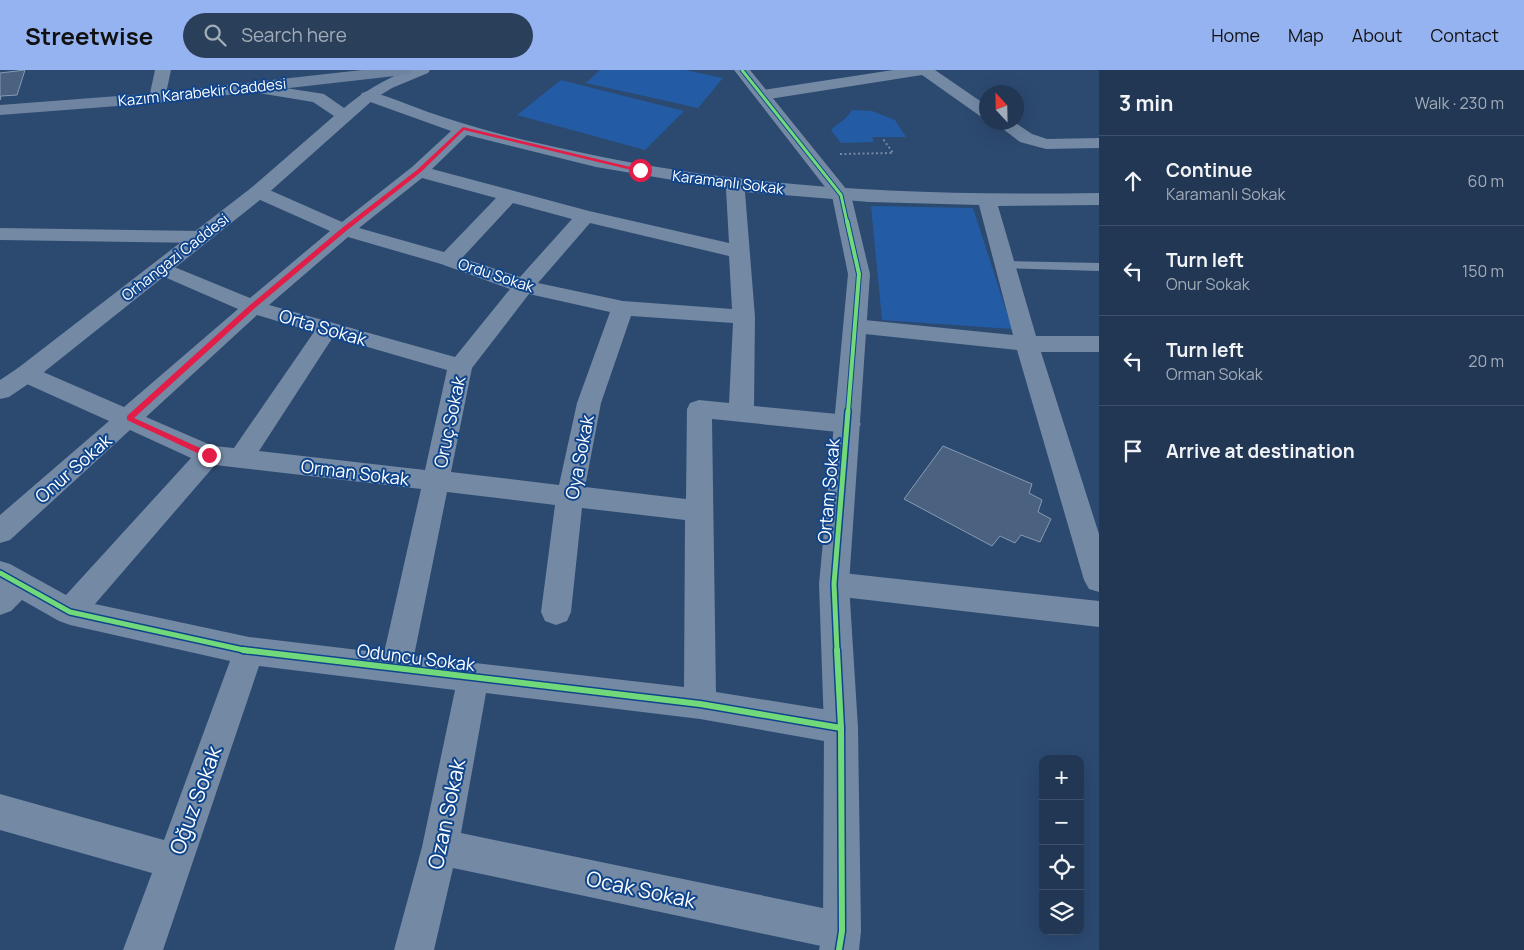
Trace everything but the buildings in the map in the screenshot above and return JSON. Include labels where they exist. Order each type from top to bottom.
[{"type":"main road","name":"Kazım Karabekir Caddesi","points":[[0,110],[157,98],[404,70]]},
{"type":"street","points":[[157,98],[163,70]]},
{"type":"street","name":"Orhangazi Caddesi","points":[[0,391],[26,374],[258,192],[368,96],[386,85],[422,70]]},
{"type":"street","name":"Ortam Sokak","points":[[742,70],[841,195],[859,274],[834,584],[841,728],[840,941]]},
{"type":"street","points":[[763,95],[924,70],[979,107]]},
{"type":"street","points":[[353,76],[368,96]]},
{"type":"street","points":[[335,78],[340,91],[345,116]]},
{"type":"street","points":[[252,88],[318,98],[345,116]]},
{"type":"street","name":"Karamanlı Sokak","points":[[368,96],[463,129],[640,170],[735,185],[841,195],[987,201],[1099,199]]},
{"type":"street","name":"Onur Sokak","points":[[0,532],[253,306],[344,230],[419,171],[463,129]]},
{"type":"street","points":[[1014,130],[1026,138],[1046,144],[1099,143]]},
{"type":"street","points":[[419,171],[584,216],[740,252]]},
{"type":"street","points":[[735,185],[744,317],[741,414]]},
{"type":"street","name":"Ordu Sokak","points":[[258,192],[344,230],[448,260],[524,286],[623,308],[744,317]]},
{"type":"street","points":[[448,260],[509,196]]},
{"type":"street","points":[[987,201],[1027,344],[1099,580]]},
{"type":"street","name":"Oruç Sokak","points":[[396,669],[460,366],[524,286],[584,216]]},
{"type":"street","points":[[0,234],[200,237]]},
{"type":"street","name":"Orta Sokak","points":[[160,268],[253,306],[460,366]]},
{"type":"street","name":"Oya Sokak","points":[[556,612],[570,496],[589,403],[623,308]]},
{"type":"street","points":[[855,326],[1027,344],[1099,344]]},
{"type":"street","points":[[240,459],[328,328]]},
{"type":"street","name":"Orman Sokak","points":[[26,374],[209,455],[700,511]]},
{"type":"street","points":[[700,704],[699,409],[848,424]]},
{"type":"street","points":[[70,612],[209,455]]},
{"type":"street","points":[[834,584],[1099,614]]},
{"type":"street","name":"Oduncu Sokak","points":[[7,586],[70,612],[249,651],[700,704],[841,728]]},
{"type":"street","name":"Oğuz Sokak","points":[[143,950],[249,651]]},
{"type":"street","name":"Ozan Sokak","points":[[414,950],[440,846],[473,678]]},
{"type":"street","points":[[0,812],[173,861]]},
{"type":"street","name":"Ocak Sokak","points":[[440,846],[840,941]]},
{"type":"lane","points":[[1005,265],[1099,267]]},
{"type":"path","points":[[812,157],[892,153],[883,139]]},
{"type":"shaded area","points":[[600,70],[685,70],[723,78],[698,108],[586,83]]},
{"type":"shaded area","points":[[561,80],[684,111],[645,150],[517,115]]},
{"type":"shaded area","points":[[852,110],[872,111],[895,120],[906,137],[872,137],[874,142],[841,143],[831,130],[845,119]]},
{"type":"shaded area","points":[[871,206],[973,208],[1012,329],[882,320]]},
{"type":"cycle path","points":[[742,70],[841,195],[859,274],[834,584],[841,728],[842,931],[839,950]]},
{"type":"cycle path","points":[[0,573],[70,612],[249,651],[700,704],[841,728]]},
{"type":"route","points":[[209,455],[129,418],[253,306],[344,230],[419,171],[463,129],[640,170]]}]
